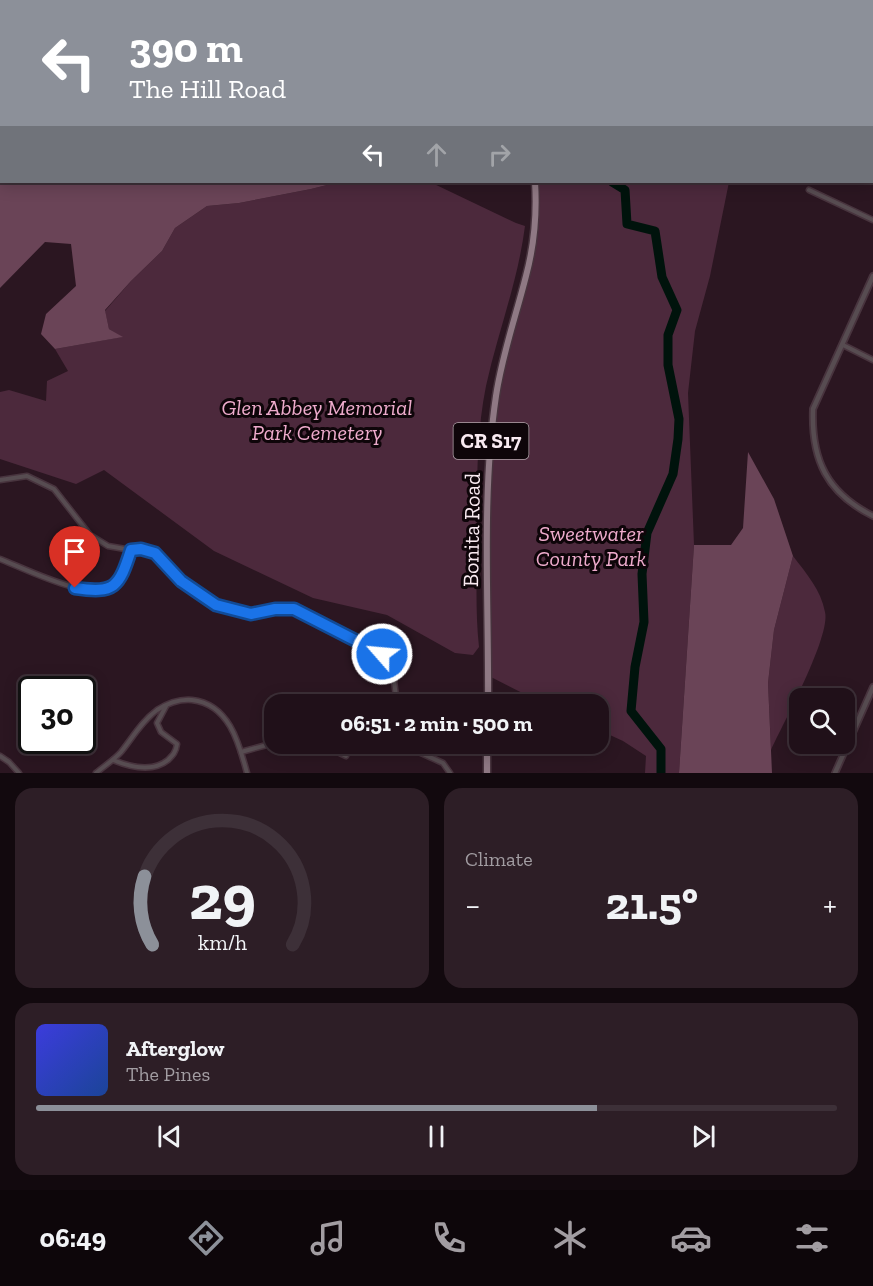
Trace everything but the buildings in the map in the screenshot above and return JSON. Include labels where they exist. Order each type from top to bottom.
[{"type":"main road","name":"Bonita Road","points":[[488,694],[488,528],[491,439],[496,394],[505,350],[528,270],[535,226],[535,183]]},
{"type":"main road","points":[[487,754],[487,773]]},
{"type":"street","points":[[809,190],[873,220]]},
{"type":"street","points":[[873,276],[813,409],[813,438],[819,461],[832,485],[844,499],[873,516]]},
{"type":"street","points":[[843,345],[873,360]]},
{"type":"street","points":[[0,480],[27,476],[54,489],[90,535],[108,546],[131,550],[141,549],[155,553],[181,581],[216,605],[251,614],[275,609],[294,609],[382,654],[392,664],[396,694]]},
{"type":"street","points":[[0,559],[75,588],[103,591],[115,585],[124,572],[131,550]]},
{"type":"street","points":[[835,773],[873,687]]},
{"type":"street","points":[[96,773],[121,752],[142,723],[167,704],[189,700],[215,709],[231,727],[247,773]]},
{"type":"street","points":[[112,759],[133,767],[150,769],[162,766],[169,759],[176,751],[177,744],[160,732],[157,723],[167,704]]},
{"type":"street","points":[[241,752],[264,746]]},
{"type":"street","points":[[342,754],[346,756]]},
{"type":"street","points":[[422,754],[443,763],[450,773]]},
{"type":"street","points":[[0,756],[19,773]]},
{"type":"green space","name":"Glen Abbey Memorial Park Cemetery","points":[[335,183],[432,183],[525,226],[518,267],[486,386],[480,423],[477,499],[479,647],[473,655],[455,653],[387,615],[313,598],[214,551],[104,470],[76,484],[0,459],[0,392],[9,390],[46,401],[47,381],[68,371],[55,349],[122,337],[109,329],[105,311],[131,281],[162,251],[175,228],[207,206],[239,203]]},
{"type":"green space","name":"Sweetwater County Park","points":[[536,183],[729,183],[710,276],[695,331],[688,393],[694,545],[679,773],[645,773],[646,756],[609,735],[609,694],[524,694],[487,675],[488,505],[495,402],[531,257]]},
{"type":"green space","points":[[793,556],[820,596],[825,612],[825,624],[814,659],[801,688],[789,688],[789,713],[771,750],[768,683],[774,630]]},
{"type":"shaded area","points":[[0,183],[335,183],[239,203],[207,206],[175,228],[162,251],[105,310],[109,329],[123,337],[55,349],[41,334],[46,314],[76,286],[71,244],[45,242],[0,288]]},
{"type":"shaded area","points":[[748,452],[774,499],[793,556],[774,630],[768,683],[772,773],[679,773],[694,545],[731,545],[743,528]]},
{"type":"waterway","points":[[614,183],[625,190],[627,224],[655,231],[662,277],[677,310],[668,335],[668,365],[679,419],[678,439],[673,474],[647,533],[642,574],[644,622],[635,667],[631,711],[661,749],[661,773]]},
{"type":"route","points":[[75,588],[103,591],[115,585],[124,572],[131,550],[147,550],[155,553],[181,581],[216,605],[251,614],[275,609],[294,609],[382,654]]}]
